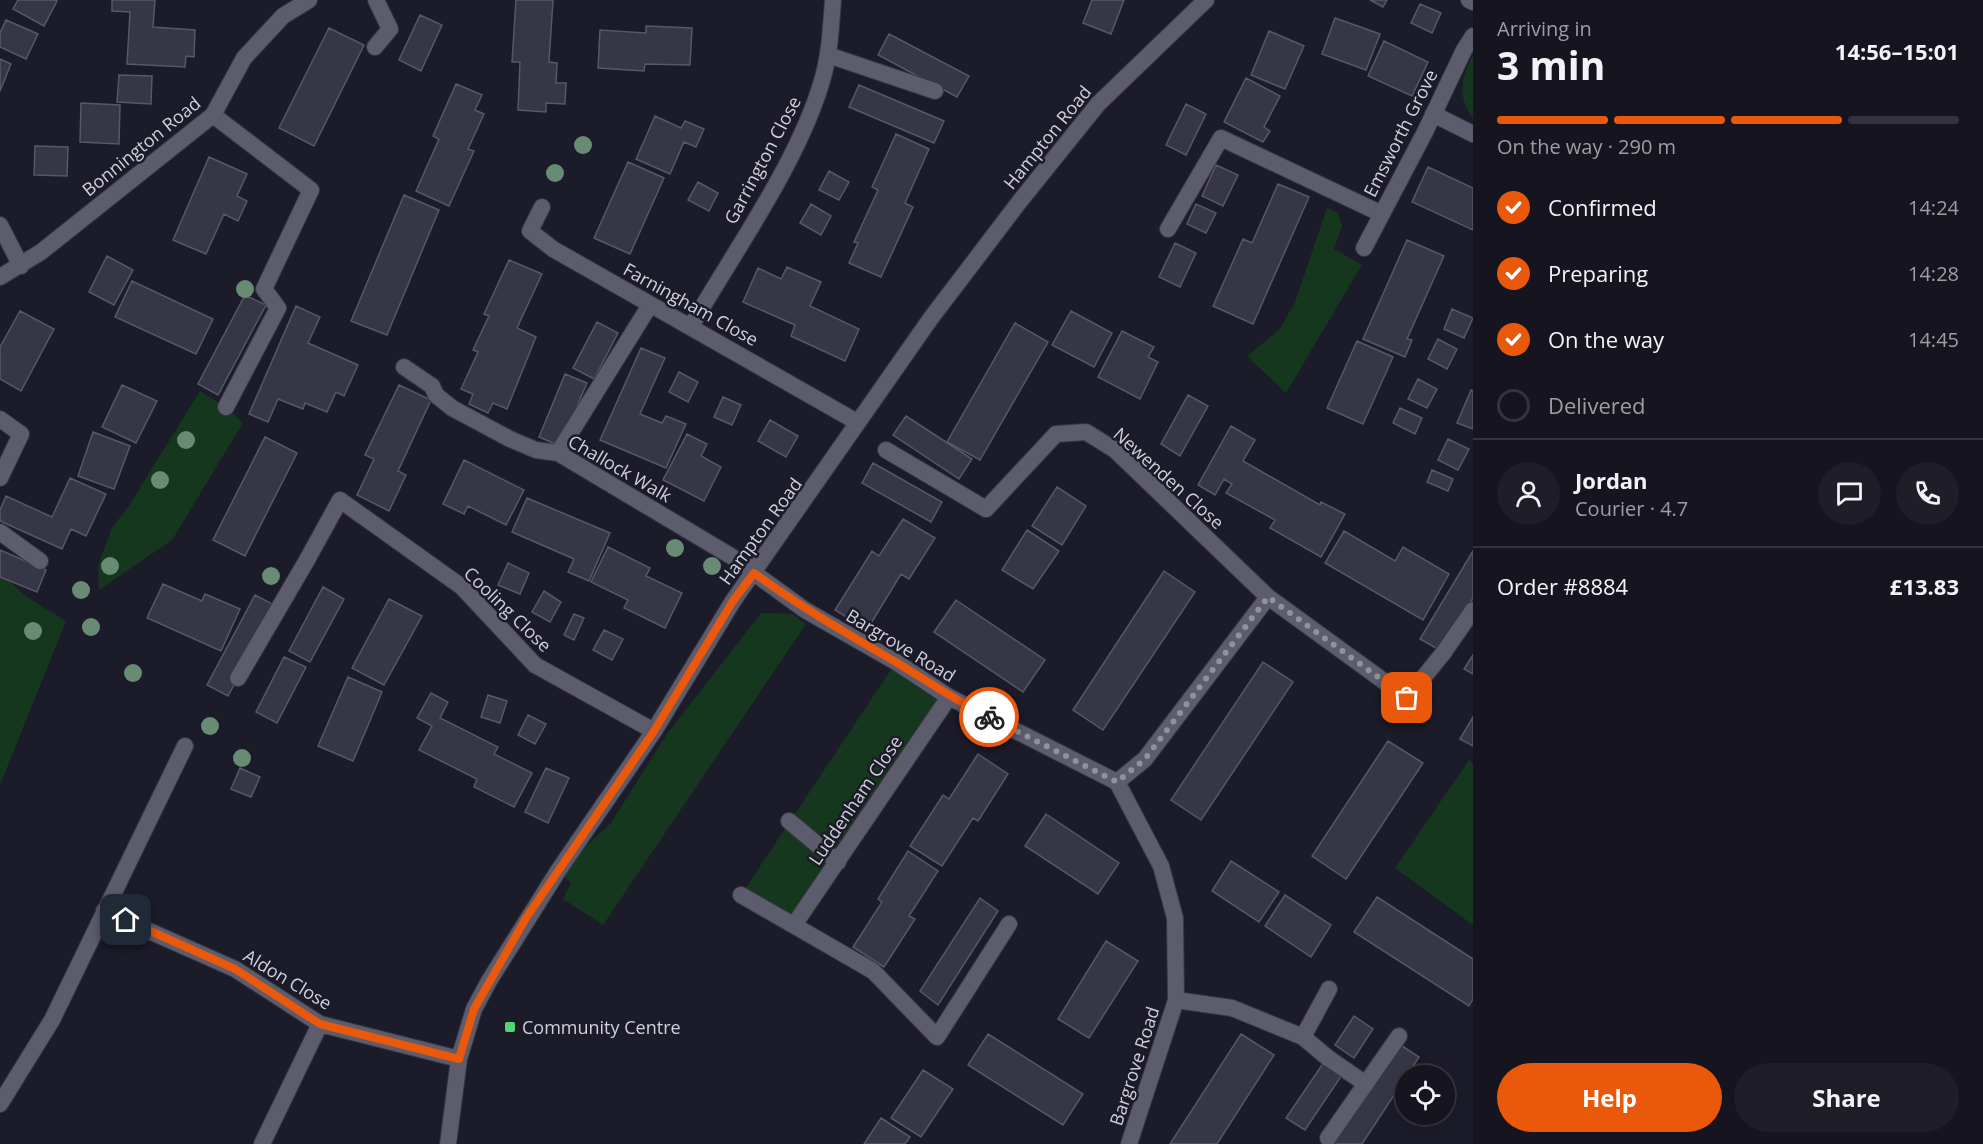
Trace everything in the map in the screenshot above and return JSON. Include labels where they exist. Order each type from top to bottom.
[{"type":"street","name":"Bonnington Road","points":[[0,277],[21,266],[213,115],[244,58],[283,16],[309,0]]},
{"type":"street","points":[[375,47],[390,28],[376,0]]},
{"type":"street","name":"Garrington Close","points":[[691,326],[772,189],[802,132],[816,99],[828,55],[833,0]]},
{"type":"street","name":"Hampton Road","points":[[448,1144],[459,1059],[474,1009],[526,918],[654,731],[733,601],[938,309],[1098,104],[1206,0]]},
{"type":"street","points":[[1469,0],[1473,2]]},
{"type":"street","name":"Emsworth Grove","points":[[1364,248],[1473,36]]},
{"type":"street","points":[[828,55],[935,91]]},
{"type":"street","points":[[1433,114],[1473,134]]},
{"type":"street","points":[[213,115],[311,190],[264,289],[278,308],[226,407]]},
{"type":"street","points":[[1168,229],[1221,138],[1382,214]]},
{"type":"street","name":"Farningham Close","points":[[542,207],[530,231],[553,249],[857,422]]},
{"type":"street","points":[[0,225],[21,266]]},
{"type":"street","points":[[558,453],[650,304]]},
{"type":"street","name":"Challock Walk","points":[[404,367],[432,386],[436,395],[452,408],[510,439],[536,450],[558,453],[755,572]]},
{"type":"street","points":[[0,419],[21,434],[0,478]]},
{"type":"street","name":"Newenden Close","points":[[886,450],[986,509],[1056,434],[1086,432],[1115,450],[1268,597],[1407,698],[1444,652],[1473,610]]},
{"type":"street","name":"Cooling Close","points":[[238,678],[340,500],[462,587],[535,665],[654,731]]},
{"type":"street","points":[[0,532],[40,561]]},
{"type":"street","name":"Bargrove Road","points":[[755,572],[805,610],[896,662],[949,697],[1117,782],[1161,866],[1175,918],[1176,1000],[1129,1144]]},
{"type":"street","points":[[1117,782],[1145,759],[1268,597]]},
{"type":"street","name":"Luddenham Close","points":[[794,925],[949,697]]},
{"type":"street","points":[[0,1104],[52,1020],[185,746]]},
{"type":"street","points":[[789,821],[838,862]]},
{"type":"street","points":[[741,895],[873,971],[936,1037],[1009,924]]},
{"type":"street","name":"Aldon Close","points":[[104,911],[235,969],[320,1024],[459,1059]]},
{"type":"street","points":[[1303,1037],[1329,989]]},
{"type":"street","name":"Bargrove Road","points":[[1176,1000],[1232,1008],[1303,1037],[1328,1058],[1366,1084]]},
{"type":"street","points":[[262,1144],[320,1024]]},
{"type":"street","points":[[1328,1138],[1399,1036]]},
{"type":"green space","points":[[1473,55],[1473,119],[1465,103],[1462,87]]},
{"type":"green space","points":[[1327,208],[1338,213],[1342,226],[1334,249],[1362,265],[1286,393],[1247,356],[1279,330],[1295,302]]},
{"type":"green space","points":[[200,391],[226,407],[243,423],[172,540],[99,590],[98,565],[112,528],[130,504]]},
{"type":"green space","points":[[0,573],[27,597],[66,621],[0,785]]},
{"type":"green space","points":[[761,613],[792,614],[806,624],[603,925],[563,899],[571,883],[558,871],[611,823],[667,734]]},
{"type":"green space","points":[[896,662],[949,697],[794,925],[741,895]]},
{"type":"green space","points":[[1469,760],[1473,763],[1473,925],[1395,868]]},
{"type":"building","points":[[18,0],[57,1],[44,26],[13,9]]},
{"type":"building","points":[[112,0],[155,0],[153,27],[195,30],[194,57],[186,56],[185,67],[127,64],[130,12],[112,11]]},
{"type":"building","points":[[516,0],[553,0],[549,62],[557,63],[556,83],[566,83],[565,104],[546,103],[546,112],[518,110],[520,62],[512,62]]},
{"type":"building","points":[[1092,0],[1124,0],[1111,34],[1083,23]]},
{"type":"building","points":[[1370,0],[1387,0],[1383,7]]},
{"type":"building","points":[[1420,4],[1441,13],[1432,33],[1411,23]]},
{"type":"building","points":[[420,15],[442,25],[421,71],[399,60]]},
{"type":"building","points":[[1335,18],[1380,34],[1366,70],[1322,54]]},
{"type":"building","points":[[6,20],[38,34],[26,59],[0,47],[0,33]]},
{"type":"building","points":[[646,26],[692,28],[690,65],[645,64],[644,71],[598,68],[600,30],[646,33]]},
{"type":"building","points":[[329,28],[364,45],[314,146],[279,128]]},
{"type":"building","points":[[1269,31],[1304,46],[1285,89],[1251,75]]},
{"type":"building","points":[[889,34],[969,76],[957,97],[878,55]]},
{"type":"building","points":[[1384,41],[1428,62],[1412,96],[1368,76]]},
{"type":"building","points":[[0,59],[11,64],[0,91]]},
{"type":"building","points":[[119,75],[152,76],[151,104],[117,102]]},
{"type":"building","points":[[1246,78],[1280,96],[1264,127],[1270,131],[1263,142],[1224,122]]},
{"type":"building","points":[[456,84],[482,95],[475,110],[484,114],[468,149],[474,151],[449,206],[416,191],[439,139],[433,136]]},
{"type":"building","points":[[859,85],[944,121],[934,143],[849,107]]},
{"type":"building","points":[[81,103],[120,105],[119,144],[80,142]]},
{"type":"building","points":[[1186,104],[1206,114],[1186,155],[1166,145]]},
{"type":"building","points":[[655,116],[681,128],[685,121],[704,129],[696,147],[684,142],[670,174],[636,159]]},
{"type":"building","points":[[896,134],[929,149],[905,203],[913,207],[881,277],[849,263],[858,243],[854,242],[878,190],[872,187]]},
{"type":"building","points":[[35,146],[68,147],[67,176],[34,175]]},
{"type":"building","points":[[209,157],[247,174],[237,196],[247,201],[238,221],[224,214],[206,254],[173,240]]},
{"type":"building","points":[[628,162],[664,178],[630,254],[594,238]]},
{"type":"building","points":[[1216,165],[1238,175],[1223,206],[1202,196]]},
{"type":"building","points":[[1428,167],[1473,188],[1473,230],[1412,202]]},
{"type":"building","points":[[829,171],[849,182],[839,200],[819,190]]},
{"type":"building","points":[[698,182],[718,193],[709,211],[688,200]]},
{"type":"building","points":[[1278,184],[1309,197],[1253,324],[1213,306],[1243,239],[1252,243]]},
{"type":"building","points":[[404,195],[439,210],[387,335],[351,321]]},
{"type":"building","points":[[811,204],[831,216],[821,235],[800,223]]},
{"type":"building","points":[[1196,204],[1216,213],[1206,233],[1187,224]]},
{"type":"building","points":[[1407,240],[1444,256],[1407,339],[1412,340],[1405,357],[1363,339]]},
{"type":"building","points":[[1175,243],[1196,253],[1180,287],[1159,277]]},
{"type":"building","points":[[107,256],[133,270],[114,305],[89,292]]},
{"type":"building","points":[[509,260],[542,274],[517,328],[536,337],[507,409],[493,403],[488,413],[469,404],[473,394],[461,389],[478,352],[473,350],[489,316],[484,314]]},
{"type":"building","points":[[787,267],[821,282],[810,306],[859,329],[845,361],[791,336],[795,325],[743,302],[758,268],[781,279]]},
{"type":"building","points":[[132,281],[213,319],[196,354],[115,317]]},
{"type":"building","points":[[245,295],[266,305],[218,395],[198,384]]},
{"type":"building","points":[[296,306],[320,317],[308,343],[358,365],[344,396],[336,392],[327,412],[305,403],[303,409],[278,399],[268,422],[249,414]]},
{"type":"building","points":[[1452,309],[1473,318],[1464,338],[1444,329]]},
{"type":"building","points":[[20,311],[54,329],[21,391],[0,379],[0,347]]},
{"type":"building","points":[[1071,311],[1112,333],[1094,367],[1052,345]]},
{"type":"building","points":[[597,322],[618,333],[594,379],[573,368]]},
{"type":"building","points":[[1015,323],[1048,342],[980,460],[947,442]]},
{"type":"building","points":[[1122,331],[1154,347],[1148,357],[1158,362],[1140,399],[1098,377]]},
{"type":"building","points":[[1438,339],[1457,349],[1447,369],[1428,359]]},
{"type":"building","points":[[1357,341],[1393,357],[1363,424],[1327,408]]},
{"type":"building","points":[[641,348],[665,358],[640,414],[662,423],[666,416],[686,424],[666,468],[600,440]]},
{"type":"building","points":[[679,372],[698,382],[688,402],[669,392]]},
{"type":"building","points":[[565,374],[587,383],[560,446],[539,437]]},
{"type":"building","points":[[1418,379],[1437,389],[1427,408],[1408,399]]},
{"type":"building","points":[[122,385],[157,401],[136,443],[102,427]]},
{"type":"building","points":[[399,385],[431,400],[398,471],[406,475],[389,511],[357,495],[374,459],[365,455]]},
{"type":"building","points":[[1471,390],[1473,391],[1473,429],[1457,423]]},
{"type":"building","points":[[1188,395],[1208,406],[1180,456],[1161,444]]},
{"type":"building","points":[[723,397],[741,405],[732,425],[714,417]]},
{"type":"building","points":[[1400,408],[1422,418],[1415,434],[1393,423]]},
{"type":"building","points":[[906,416],[972,459],[959,479],[893,435]]},
{"type":"building","points":[[770,420],[798,436],[786,457],[758,441]]},
{"type":"building","points":[[1231,426],[1255,440],[1243,461],[1320,505],[1321,502],[1345,514],[1321,557],[1270,528],[1275,520],[1226,493],[1232,484],[1224,479],[1215,495],[1198,485]]},
{"type":"building","points":[[93,432],[130,446],[114,489],[78,476]]},
{"type":"building","points":[[687,434],[707,444],[701,456],[721,467],[704,501],[663,480]]},
{"type":"building","points":[[265,437],[297,453],[245,556],[213,540]]},
{"type":"building","points":[[1448,439],[1469,449],[1458,470],[1438,460]]},
{"type":"building","points":[[464,460],[524,490],[506,525],[468,506],[464,514],[443,504]]},
{"type":"building","points":[[873,463],[942,502],[931,522],[862,483]]},
{"type":"building","points":[[1432,470],[1453,479],[1448,491],[1427,482]]},
{"type":"building","points":[[70,478],[106,494],[86,536],[71,529],[62,549],[0,521],[0,510],[6,496],[52,517]]},
{"type":"building","points":[[1057,487],[1086,506],[1062,545],[1032,526]]},
{"type":"building","points":[[527,498],[610,533],[589,581],[568,572],[574,559],[512,532]]},
{"type":"building","points":[[903,519],[935,538],[909,579],[901,574],[867,630],[835,610],[872,551],[879,556]]},
{"type":"building","points":[[1027,530],[1059,551],[1033,589],[1002,570]]},
{"type":"building","points":[[1344,531],[1395,561],[1403,547],[1449,574],[1423,620],[1325,563]]},
{"type":"building","points":[[608,547],[650,568],[646,576],[682,593],[665,628],[624,608],[628,600],[591,582]]},
{"type":"building","points":[[0,550],[46,570],[37,592],[0,577]]},
{"type":"building","points":[[1473,551],[1473,598],[1441,651],[1420,639]]},
{"type":"building","points":[[508,563],[529,573],[520,594],[498,585]]},
{"type":"building","points":[[1164,571],[1195,592],[1103,730],[1073,710]]},
{"type":"building","points":[[163,584],[202,601],[205,594],[240,609],[221,651],[147,618]]},
{"type":"building","points":[[323,587],[344,599],[310,662],[289,651]]},
{"type":"building","points":[[544,591],[561,602],[550,622],[532,612]]},
{"type":"building","points":[[255,595],[276,606],[228,696],[207,685]]},
{"type":"building","points":[[389,599],[422,616],[384,685],[352,668]]},
{"type":"building","points":[[956,600],[1045,660],[1023,692],[934,632]]},
{"type":"building","points":[[574,614],[584,618],[574,640],[564,635]]},
{"type":"building","points":[[604,630],[623,639],[612,660],[593,650]]},
{"type":"building","points":[[1473,655],[1473,674],[1464,669]]},
{"type":"building","points":[[284,657],[306,667],[277,723],[256,712]]},
{"type":"building","points":[[1263,662],[1293,682],[1201,820],[1171,800]]},
{"type":"building","points":[[348,677],[382,692],[353,761],[318,746]]},
{"type":"building","points":[[431,693],[448,702],[440,718],[498,747],[494,754],[532,773],[514,807],[474,787],[477,779],[419,750],[432,726],[417,718]]},
{"type":"building","points":[[488,695],[507,701],[500,723],[481,717]]},
{"type":"building","points":[[528,715],[546,724],[535,744],[518,735]]},
{"type":"building","points":[[1473,717],[1473,746],[1460,739]]},
{"type":"building","points":[[1388,741],[1423,763],[1346,879],[1312,856]]},
{"type":"building","points":[[978,754],[1008,774],[978,821],[973,818],[942,866],[910,846],[943,795],[949,799]]},
{"type":"building","points":[[240,768],[260,777],[251,797],[231,789]]},
{"type":"building","points":[[546,768],[569,778],[548,823],[525,812]]},
{"type":"building","points":[[1046,814],[1119,863],[1098,894],[1025,846]]},
{"type":"building","points":[[908,851],[938,871],[909,916],[915,919],[884,967],[853,947],[882,902],[878,899]]},
{"type":"building","points":[[1231,861],[1279,892],[1259,922],[1212,891]]},
{"type":"building","points":[[1285,895],[1331,925],[1311,957],[1265,926]]},
{"type":"building","points":[[1377,897],[1473,959],[1473,999],[1469,1006],[1354,932]]},
{"type":"building","points":[[980,898],[998,911],[938,1005],[920,991]]},
{"type":"building","points":[[1106,941],[1138,961],[1089,1038],[1058,1019]]},
{"type":"building","points":[[1354,1016],[1373,1029],[1354,1058],[1335,1045]]},
{"type":"building","points":[[988,1034],[1083,1094],[1063,1125],[968,1065]]},
{"type":"building","points":[[1241,1034],[1274,1055],[1217,1144],[1170,1144]]},
{"type":"building","points":[[1399,1044],[1419,1057],[1414,1065],[1395,1065],[1395,1094],[1362,1144],[1333,1144]]},
{"type":"building","points":[[1324,1062],[1342,1075],[1305,1130],[1286,1118]]},
{"type":"building","points":[[923,1070],[953,1089],[921,1137],[891,1118]]},
{"type":"building","points":[[881,1118],[910,1137],[905,1144],[864,1144]]},
{"type":"way so far","points":[[989,717],[1117,782],[1145,759],[1268,597],[1407,698]]},
{"type":"place","name":"Community Centre","points":[[510,1027]]},
{"type":"route","points":[[126,920],[235,969],[320,1024],[459,1059],[474,1009],[526,918],[654,731],[733,601],[754,573],[805,610],[896,662],[949,697],[989,717]]}]
